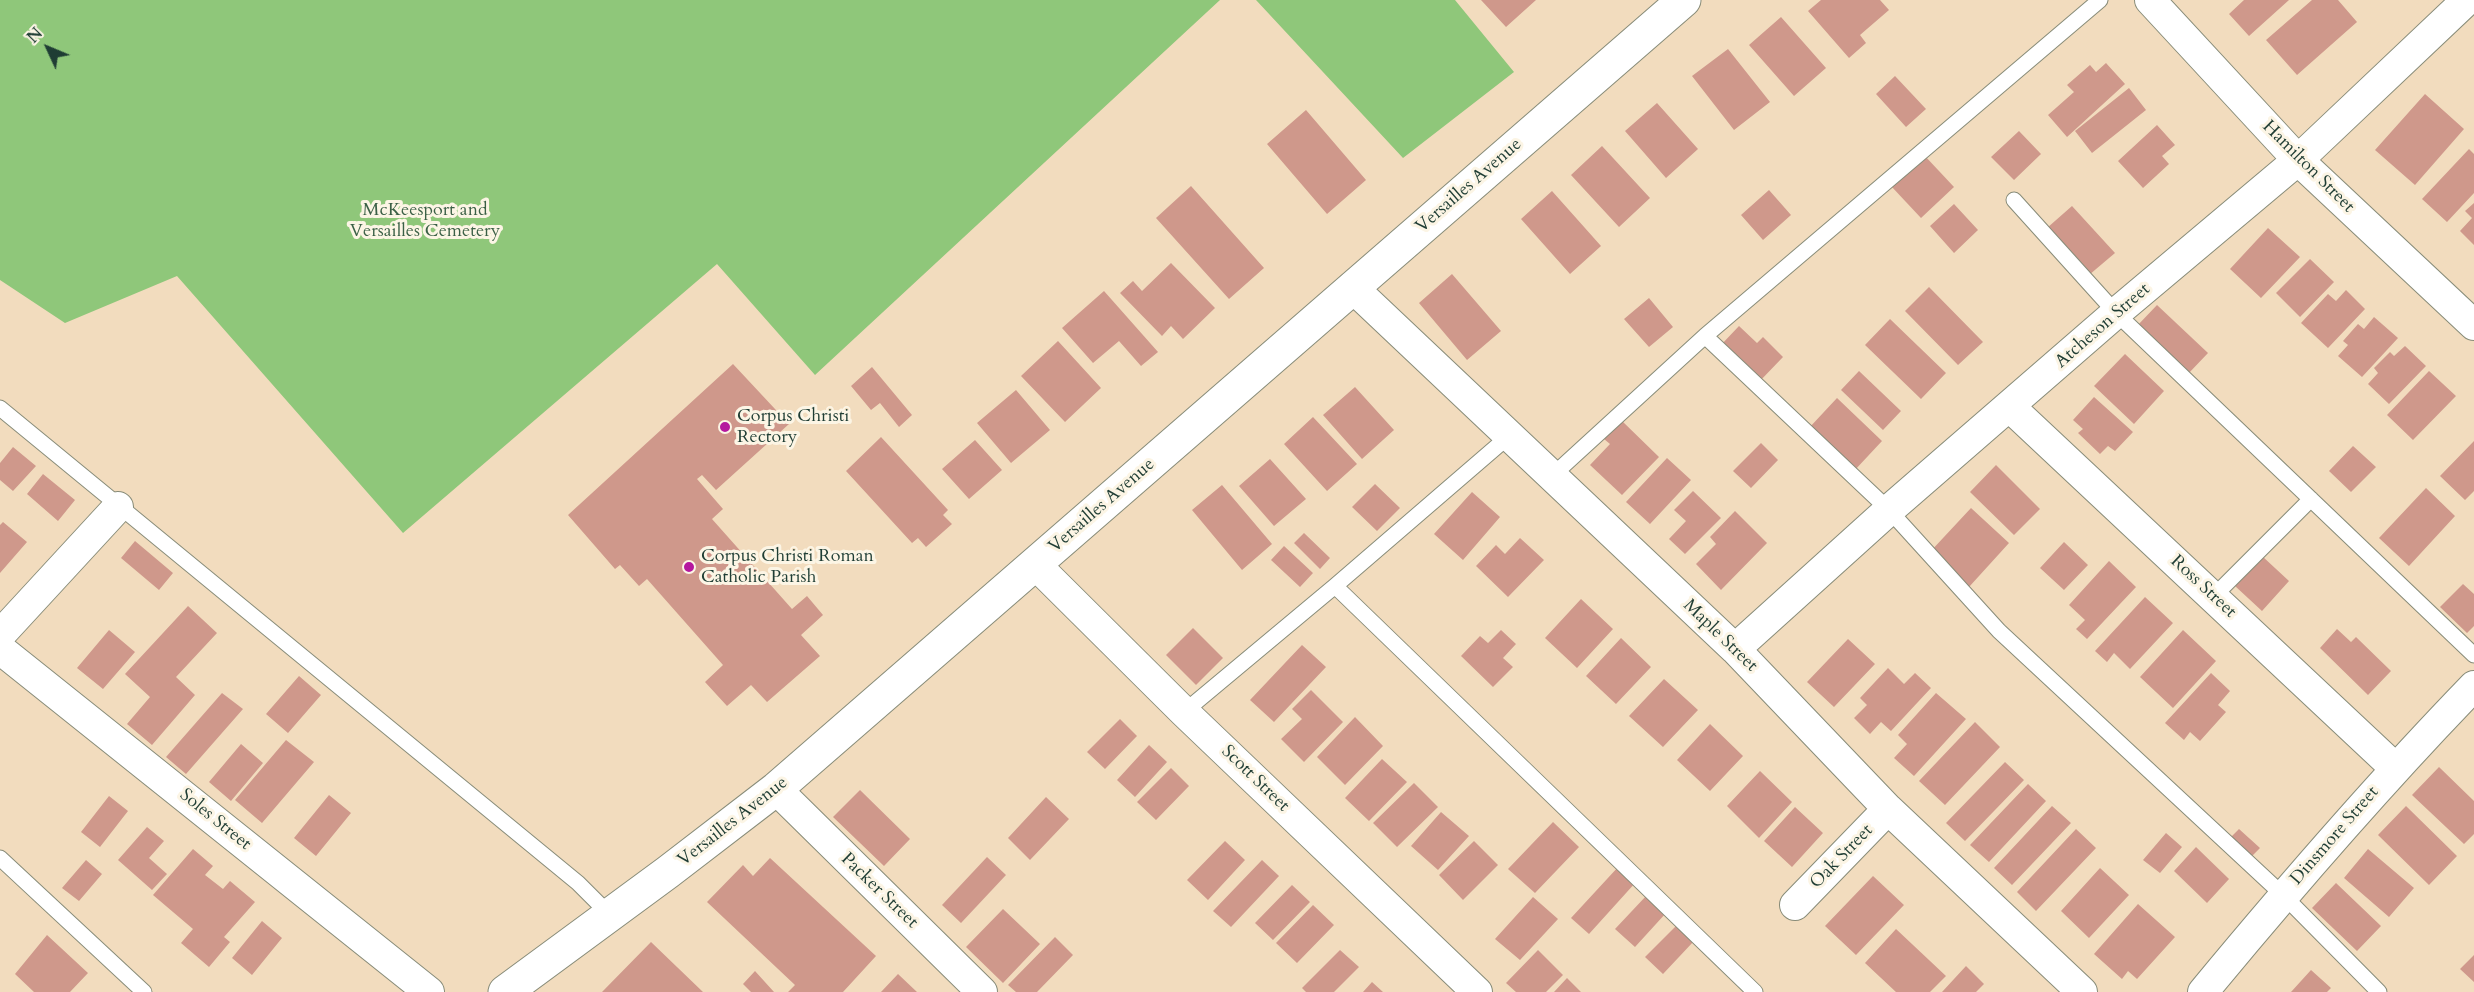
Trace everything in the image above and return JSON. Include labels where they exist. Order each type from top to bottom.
[{"type":"street","name":"Versailles Avenue","points":[[505,992],[776,789],[1684,0]]},
{"type":"street","name":"Hamilton Street","points":[[2150,0],[2298,160],[2474,325]]},
{"type":"street","name":"Atcheson Street","points":[[1735,649],[1889,510],[2116,313],[2298,160],[2467,0]]},
{"type":"street","name":"Maple Street","points":[[1352,287],[1735,649],[1888,809],[2082,992]]},
{"type":"street","name":"Ross Street","points":[[2010,407],[2395,768]]},
{"type":"street","points":[[0,635],[118,507]]},
{"type":"street","name":"Scott Street","points":[[1035,564],[1184,712],[1477,992]]},
{"type":"street","name":"Soles Street","points":[[0,649],[429,992]]},
{"type":"street","name":"Dinsmore Street","points":[[2203,992],[2283,895],[2395,768],[2474,686]]},
{"type":"street","name":"Packer Street","points":[[776,789],[982,992]]},
{"type":"street","name":"Oak Street","points":[[1795,905],[1888,809]]},
{"type":"lane","points":[[1552,476],[1705,336],[2100,0]]},
{"type":"lane","points":[[2014,200],[2116,313],[2474,656]]},
{"type":"lane","points":[[1705,336],[1889,510],[1999,631],[2283,895],[2379,992]]},
{"type":"lane","points":[[0,408],[579,883],[610,915]]},
{"type":"lane","points":[[1184,712],[1509,436]]},
{"type":"lane","points":[[2213,597],[2310,499]]},
{"type":"lane","points":[[1335,586],[1755,992]]},
{"type":"lane","points":[[0,858],[144,992]]},
{"type":"green space","name":"McKeesport and Versailles Cemetery","points":[[0,0],[1220,0],[815,375],[717,264],[403,533],[177,276],[65,323],[0,280]]},
{"type":"green space","points":[[1256,0],[1455,0],[1514,72],[1403,158]]},
{"type":"building","points":[[1481,0],[1536,0],[1506,27]]},
{"type":"building","points":[[1821,0],[1880,0],[1889,10],[1860,35],[1866,43],[1849,58],[1808,11]]},
{"type":"building","points":[[2244,0],[2289,0],[2249,36],[2229,14]]},
{"type":"building","points":[[2312,0],[2338,0],[2357,22],[2297,75],[2266,40]]},
{"type":"building","points":[[1781,17],[1826,68],[1794,96],[1749,45]]},
{"type":"building","points":[[1728,49],[1770,102],[1734,130],[1692,76]]},
{"type":"building","points":[[2106,63],[2125,84],[2067,137],[2048,115],[2074,92],[2067,85],[2090,65],[2096,72]]},
{"type":"building","points":[[1895,76],[1926,109],[1906,127],[1876,94]]},
{"type":"building","points":[[2129,88],[2146,110],[2092,153],[2075,131]]},
{"type":"building","points":[[2425,94],[2464,129],[2415,185],[2375,150]]},
{"type":"building","points":[[1657,103],[1698,149],[1666,178],[1625,131]]},
{"type":"building","points":[[1306,110],[1366,180],[1327,214],[1267,144]]},
{"type":"building","points":[[2157,125],[2175,145],[2162,156],[2169,164],[2143,188],[2118,161]]},
{"type":"building","points":[[2019,131],[2041,154],[2014,180],[1991,157]]},
{"type":"building","points":[[1602,146],[1650,198],[1619,227],[1571,175]]},
{"type":"building","points":[[2469,149],[2474,154],[2474,193],[2447,222],[2422,199]]},
{"type":"building","points":[[1924,155],[1954,187],[1921,218],[1891,186]]},
{"type":"building","points":[[1191,186],[1264,268],[1229,299],[1156,218]]},
{"type":"building","points":[[1769,190],[1791,215],[1763,240],[1741,215]]},
{"type":"building","points":[[1552,191],[1601,246],[1570,274],[1521,219]]},
{"type":"building","points":[[2474,203],[2474,245],[2460,231],[2472,218],[2465,211]]},
{"type":"building","points":[[1954,204],[1978,230],[1954,253],[1930,226]]},
{"type":"building","points":[[2072,206],[2115,253],[2089,275],[2047,228]]},
{"type":"building","points":[[2268,228],[2300,257],[2261,298],[2230,269]]},
{"type":"building","points":[[2310,259],[2334,282],[2300,317],[2276,293]]},
{"type":"building","points":[[1171,263],[1215,308],[1183,339],[1171,326],[1162,336],[1120,293],[1133,281],[1142,291]]},
{"type":"building","points":[[1452,274],[1501,331],[1467,360],[1419,303]]},
{"type":"building","points":[[1929,287],[1983,342],[1958,365],[1905,311]]},
{"type":"building","points":[[2346,290],[2365,309],[2328,348],[2301,323],[2328,294],[2336,301]]},
{"type":"building","points":[[1104,291],[1158,352],[1141,366],[1119,341],[1093,363],[1062,328]]},
{"type":"building","points":[[1649,298],[1673,327],[1649,347],[1624,319]]},
{"type":"building","points":[[2157,305],[2208,353],[2188,374],[2137,326]]},
{"type":"building","points":[[2374,317],[2398,338],[2362,377],[2338,356],[2348,345],[2343,341],[2358,324],[2364,329]]},
{"type":"building","points":[[1890,319],[1946,373],[1921,399],[1865,345]]},
{"type":"building","points":[[1739,326],[1757,343],[1763,337],[1783,357],[1758,383],[1720,346]]},
{"type":"building","points":[[1058,341],[1101,388],[1065,422],[1021,376]]},
{"type":"building","points":[[2405,346],[2426,366],[2389,404],[2368,384],[2378,373],[2374,368],[2390,352],[2394,356]]},
{"type":"building","points":[[2125,354],[2164,391],[2134,424],[2094,386]]},
{"type":"building","name":"Corpus Christi Roman Catholic Parish","points":[[733,364],[789,424],[716,490],[702,475],[697,479],[723,509],[712,519],[792,609],[807,596],[823,615],[801,635],[820,656],[767,702],[751,685],[727,706],[705,682],[723,665],[647,579],[639,586],[620,565],[615,569],[568,515]]},
{"type":"building","points":[[872,367],[912,415],[899,427],[880,403],[871,410],[851,386]]},
{"type":"building","points":[[1859,371],[1901,411],[1883,430],[1841,390]]},
{"type":"building","points":[[2429,371],[2456,396],[2413,440],[2387,415]]},
{"type":"building","points":[[1355,387],[1394,430],[1362,459],[1323,415]]},
{"type":"building","points":[[1016,390],[1050,430],[1011,463],[977,423]]},
{"type":"building","points":[[2094,397],[2133,432],[2115,451],[2108,446],[2100,454],[2078,433],[2083,429],[2073,420]]},
{"type":"building","points":[[1837,398],[1882,441],[1854,471],[1809,428]]},
{"type":"building","points":[[1313,417],[1357,464],[1327,491],[1284,444]]},
{"type":"building","points":[[1621,420],[1659,457],[1622,495],[1590,465],[1610,444],[1604,439]]},
{"type":"building","points":[[881,437],[948,510],[943,515],[952,524],[926,547],[918,538],[912,543],[846,471]]},
{"type":"building","points":[[975,440],[1002,470],[969,499],[942,469]]},
{"type":"building","points":[[2474,441],[2474,491],[2465,500],[2440,476]]},
{"type":"building","points":[[1761,443],[1778,460],[1751,488],[1733,471]]},
{"type":"building","points":[[2353,446],[2376,467],[2351,492],[2329,471]]},
{"type":"building","points":[[13,447],[36,466],[13,491],[0,480],[0,463]]},
{"type":"building","points":[[1667,458],[1691,480],[1650,524],[1626,502]]},
{"type":"building","points":[[1270,459],[1306,499],[1274,526],[1239,486]]},
{"type":"building","points":[[1996,465],[2040,509],[2014,535],[1970,492]]},
{"type":"building","points":[[43,474],[75,500],[58,521],[27,494]]},
{"type":"building","points":[[1375,484],[1400,508],[1377,531],[1352,507]]},
{"type":"building","points":[[1222,485],[1272,544],[1242,570],[1192,510]]},
{"type":"building","points":[[2426,488],[2455,516],[2409,566],[2379,538]]},
{"type":"building","points":[[1693,491],[1721,518],[1685,554],[1669,539],[1686,521],[1674,510]]},
{"type":"building","points":[[1472,492],[1500,517],[1463,560],[1434,534]]},
{"type":"building","points":[[1971,508],[2009,543],[1969,587],[1930,552]]},
{"type":"building","points":[[1735,511],[1767,543],[1721,590],[1696,564],[1716,544],[1710,537]]},
{"type":"building","points":[[3,522],[27,542],[0,573],[0,525]]},
{"type":"building","points":[[1304,533],[1330,558],[1320,569],[1294,543]]},
{"type":"building","points":[[1520,538],[1544,560],[1508,597],[1476,566],[1496,545],[1505,554]]},
{"type":"building","points":[[135,541],[173,573],[159,590],[121,558]]},
{"type":"building","points":[[2064,542],[2088,565],[2064,590],[2040,568]]},
{"type":"building","points":[[1284,546],[1313,573],[1300,587],[1271,560]]},
{"type":"building","points":[[2262,556],[2289,581],[2262,611],[2235,586]]},
{"type":"building","points":[[2109,561],[2136,587],[2087,639],[2076,629],[2085,620],[2069,605]]},
{"type":"building","points":[[2463,584],[2474,594],[2474,626],[2467,633],[2440,607]]},
{"type":"building","points":[[2145,597],[2173,623],[2130,669],[2114,653],[2107,662],[2095,651]]},
{"type":"building","points":[[1581,599],[1613,629],[1577,668],[1545,638]]},
{"type":"building","points":[[188,606],[217,633],[176,677],[195,695],[152,745],[127,724],[150,697],[125,674]]},
{"type":"building","points":[[1193,628],[1223,658],[1196,685],[1166,655]]},
{"type":"building","points":[[2337,629],[2351,642],[2356,637],[2391,671],[2368,695],[2320,648]]},
{"type":"building","points":[[109,630],[135,652],[103,689],[77,668]]},
{"type":"building","points":[[1501,630],[1516,644],[1503,658],[1513,667],[1493,687],[1461,656],[1480,636],[1488,643]]},
{"type":"building","points":[[2183,630],[2216,661],[2173,708],[2140,677]]},
{"type":"building","points":[[1621,638],[1651,667],[1616,704],[1586,676]]},
{"type":"building","points":[[1848,639],[1875,664],[1834,707],[1807,682]]},
{"type":"building","points":[[1302,645],[1326,667],[1274,722],[1250,700]]},
{"type":"building","points":[[1888,668],[1904,684],[1915,673],[1931,688],[1891,731],[1881,722],[1870,734],[1854,718],[1867,705],[1860,698]]},
{"type":"building","points":[[2211,673],[2230,691],[2218,705],[2226,712],[2200,741],[2190,732],[2184,740],[2165,723]]},
{"type":"building","points":[[299,676],[321,695],[288,733],[266,714]]},
{"type":"building","points":[[1664,679],[1698,710],[1663,747],[1629,716]]},
{"type":"building","points":[[1311,690],[1343,722],[1304,762],[1281,739],[1302,719],[1292,709]]},
{"type":"building","points":[[222,693],[243,709],[186,774],[166,757]]},
{"type":"building","points":[[1936,693],[1966,719],[1914,776],[1894,758],[1907,744],[1898,735]]},
{"type":"building","points":[[1355,717],[1383,746],[1345,785],[1317,757]]},
{"type":"building","points":[[1120,719],[1137,736],[1105,769],[1087,752]]},
{"type":"building","points":[[1975,722],[2000,747],[1945,805],[1919,781]]},
{"type":"building","points":[[1710,724],[1743,756],[1710,791],[1677,760]]},
{"type":"building","points":[[286,740],[314,762],[262,823],[235,800]]},
{"type":"building","points":[[241,744],[263,763],[231,801],[209,782]]},
{"type":"building","points":[[1149,745],[1167,762],[1135,797],[1117,780]]},
{"type":"building","points":[[1382,759],[1407,782],[1369,821],[1345,798]]},
{"type":"building","points":[[2005,762],[2024,780],[1965,841],[1946,823]]},
{"type":"building","points":[[2439,767],[2474,801],[2474,834],[2464,844],[2412,795]]},
{"type":"building","points":[[1171,768],[1189,786],[1156,820],[1137,802]]},
{"type":"building","points":[[1760,771],[1792,802],[1759,838],[1727,806]]},
{"type":"building","points":[[1414,783],[1438,807],[1397,847],[1373,823]]},
{"type":"building","points":[[2028,784],[2046,801],[1989,862],[1970,845]]},
{"type":"building","points":[[860,790],[910,839],[884,866],[833,817]]},
{"type":"building","points":[[329,795],[351,813],[316,856],[294,838]]},
{"type":"building","points":[[109,796],[128,811],[100,847],[81,832]]},
{"type":"building","points":[[1046,797],[1069,819],[1030,860],[1008,838]]},
{"type":"building","points":[[2052,806],[2071,823],[2012,885],[1994,868]]},
{"type":"building","points":[[2406,806],[2457,856],[2429,885],[2378,835]]},
{"type":"building","points":[[1795,807],[1823,833],[1792,867],[1764,841]]},
{"type":"building","points":[[1441,812],[1469,836],[1438,870],[1411,846]]},
{"type":"building","points":[[1553,822],[1579,847],[1535,893],[1508,869]]},
{"type":"building","points":[[147,827],[164,841],[149,858],[167,874],[152,890],[118,860]]},
{"type":"building","points":[[2076,829],[2096,848],[2036,911],[2017,892]]},
{"type":"building","points":[[2239,829],[2260,848],[2250,858],[2230,838]]},
{"type":"building","points":[[2166,833],[2182,847],[2160,873],[2143,860]]},
{"type":"building","points":[[1225,841],[1245,860],[1208,900],[1187,880]]},
{"type":"building","points":[[1474,841],[1498,865],[1463,900],[1439,875]]},
{"type":"building","points":[[2196,847],[2229,879],[2207,903],[2174,871]]},
{"type":"building","points":[[193,849],[213,866],[205,875],[223,889],[230,881],[255,902],[224,937],[230,942],[209,967],[181,943],[193,929],[153,895]]},
{"type":"building","points":[[2368,849],[2414,888],[2389,917],[2344,878]]},
{"type":"building","points":[[987,857],[1006,875],[961,923],[942,905]]},
{"type":"building","points":[[770,858],[876,956],[843,992],[788,992],[795,985],[707,902],[743,865],[753,876]]},
{"type":"building","points":[[86,860],[102,874],[79,901],[62,888]]},
{"type":"building","points":[[1262,860],[1279,876],[1231,927],[1213,911]]},
{"type":"building","points":[[1619,866],[1636,882],[1589,934],[1571,918]]},
{"type":"building","points":[[2100,868],[2129,895],[2089,938],[2061,911]]},
{"type":"building","points":[[1873,876],[1904,905],[1856,955],[1825,926]]},
{"type":"building","points":[[2336,883],[2381,926],[2357,951],[2312,908]]},
{"type":"building","points":[[1292,885],[1310,902],[1273,940],[1255,923]]},
{"type":"building","points":[[1647,895],[1666,913],[1635,947],[1615,929]]},
{"type":"building","points":[[1533,897],[1558,919],[1520,960],[1495,939]]},
{"type":"building","points":[[2138,904],[2175,937],[2137,979],[2128,971],[2122,979],[2094,954]]},
{"type":"building","points":[[1313,905],[1334,925],[1297,963],[1276,943]]},
{"type":"building","points":[[1003,909],[1040,944],[1003,983],[966,947]]},
{"type":"building","points":[[262,921],[282,938],[252,975],[232,958]]},
{"type":"building","points":[[1677,925],[1694,941],[1663,974],[1645,957]]},
{"type":"building","points":[[1896,929],[1946,976],[1930,992],[1896,992],[1865,963]]},
{"type":"building","points":[[47,935],[88,973],[70,992],[34,992],[15,974]]},
{"type":"building","points":[[1055,937],[1073,955],[1037,992],[1016,992],[1008,985]]},
{"type":"building","points":[[651,942],[703,992],[602,992]]},
{"type":"building","points":[[1340,950],[1359,967],[1334,992],[1306,992],[1302,988]]},
{"type":"building","points":[[1538,950],[1563,975],[1546,992],[1516,992],[1506,983]]},
{"type":"building","points":[[2474,955],[2474,982],[2460,969]]},
{"type":"building","points":[[1966,966],[1984,984],[1976,992],[1942,992]]},
{"type":"building","points":[[2311,970],[2331,988],[2327,992],[2291,992]]},
{"type":"building","points":[[755,971],[774,992],[751,992],[743,984]]},
{"type":"building","points":[[898,974],[917,992],[881,992]]},
{"type":"building","points":[[1567,978],[1581,992],[1554,992]]},
{"type":"building","points":[[1372,982],[1383,992],[1363,992]]},
{"type":"place","name":"Corpus Christi Rectory","points":[[725,427]]},
{"type":"place","name":"Corpus Christi Roman Catholic Parish","points":[[689,567]]}]
